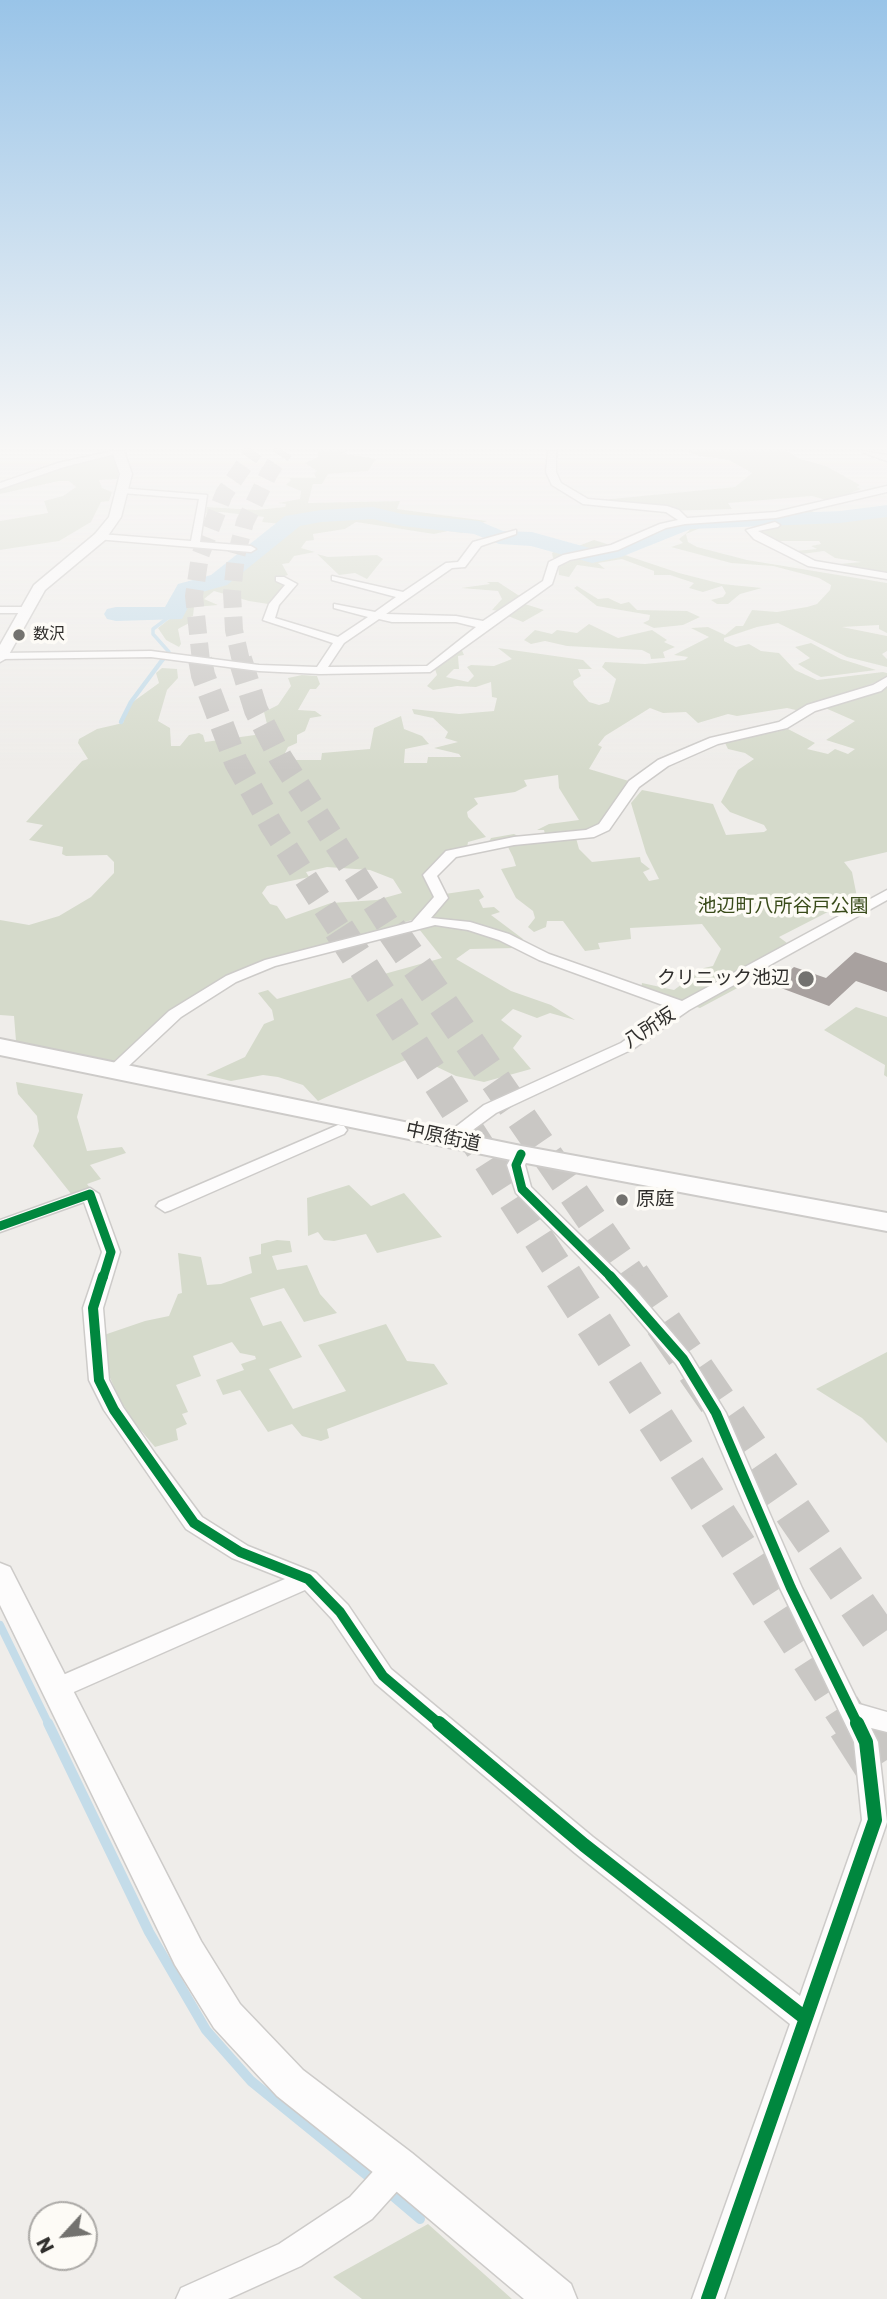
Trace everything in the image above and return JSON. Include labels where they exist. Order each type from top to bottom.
[{"type":"main road","name":"中原街道","points":[[0,1047],[449,1139],[519,1160],[887,1238]]},
{"type":"main road","name":"中原街道","points":[[0,1065],[338,1130],[887,1222]]},
{"type":"street","points":[[1,657],[46,580],[73,558]]},
{"type":"street","points":[[320,671],[340,641],[450,565],[461,565],[466,558]]},
{"type":"street","points":[[1,657],[151,654],[259,668],[320,671],[430,669],[485,625],[548,582],[553,564],[567,558]]},
{"type":"street","points":[[801,558],[812,564],[887,576]]},
{"type":"street","points":[[336,578],[404,596]]},
{"type":"street","points":[[272,623],[269,620],[274,604],[292,584],[280,579]]},
{"type":"street","points":[[338,607],[375,617],[410,621],[456,619],[485,625]]},
{"type":"street","points":[[0,610],[27,610]]},
{"type":"street","points":[[251,620],[340,641]]},
{"type":"street","points":[[419,922],[441,898],[429,874],[451,854],[514,841],[589,834],[604,827],[613,818],[634,784],[663,763],[714,741],[783,725],[811,708],[877,688],[887,681]]},
{"type":"street","name":"八所坂","points":[[449,1139],[490,1109],[627,1046],[683,1007],[887,894]]},
{"type":"street","points":[[112,1072],[175,1014],[231,979],[270,963],[435,920],[470,926],[503,937],[544,957],[683,1007]]},
{"type":"street","points":[[164,1206],[338,1130]]},
{"type":"street","points":[[519,1160],[522,1189],[628,1294],[683,1359],[716,1413],[791,1588],[866,1742],[875,1820],[708,2299]]},
{"type":"street","points":[[0,1226],[90,1194],[111,1252],[93,1308],[99,1380],[114,1410],[194,1523],[240,1552],[308,1579],[340,1612],[383,1676],[584,1845],[805,2018]]},
{"type":"street","points":[[0,1575],[188,1953],[227,2016],[290,2083],[398,2167],[556,2299]]},
{"type":"street","points":[[58,1688],[308,1579]]},
{"type":"street","points":[[850,1711],[887,1722]]},
{"type":"street","points":[[192,2299],[290,2255],[361,2208],[398,2167]]},
{"type":"green space","points":[[250,558],[292,558],[289,563],[282,564],[288,575],[276,579],[288,584],[275,600],[268,604],[214,591],[204,599],[218,605],[194,607],[193,616],[188,618],[191,622],[178,629],[181,644],[179,647],[166,640],[158,628],[182,609],[189,592],[224,580]]},
{"type":"green space","points":[[321,558],[383,559],[367,579],[355,573],[339,575]]},
{"type":"green space","points":[[554,558],[635,558],[722,584],[762,588],[740,594],[728,604],[717,604],[711,600],[723,597],[726,593],[722,586],[703,592],[689,588],[694,583],[670,575],[654,575],[654,571],[622,559],[598,563],[605,569],[577,565],[569,577],[559,575],[558,566],[565,561]]},
{"type":"green space","points":[[713,558],[740,558],[887,583],[887,633],[879,629],[879,625],[842,627],[887,636],[887,651],[882,654],[887,659],[887,667],[847,657],[778,623],[724,638],[724,641],[736,647],[749,644],[761,651],[779,653],[795,670],[817,680],[883,672],[887,673],[887,678],[800,711],[787,708],[737,716],[728,714],[698,723],[686,712],[663,713],[650,708],[605,736],[598,745],[602,747],[589,769],[632,782],[610,817],[591,831],[545,834],[544,830],[537,830],[549,824],[579,820],[559,788],[558,775],[524,780],[527,786],[515,792],[474,798],[478,804],[467,812],[468,817],[486,837],[468,842],[467,848],[429,875],[438,895],[479,889],[484,897],[479,900],[483,908],[494,907],[500,912],[491,915],[523,939],[515,948],[470,949],[456,959],[511,991],[551,1005],[575,1020],[550,1013],[537,1018],[513,1009],[501,1020],[522,1036],[513,1048],[531,1069],[484,1082],[456,1076],[414,1056],[318,1101],[303,1085],[278,1077],[263,1075],[231,1081],[206,1075],[245,1057],[264,1024],[274,1020],[272,1010],[258,993],[268,990],[277,999],[373,971],[377,976],[442,958],[419,929],[415,919],[229,977],[236,982],[177,1019],[166,1017],[114,1061],[16,1041],[14,1016],[0,1015],[0,920],[29,925],[59,916],[91,897],[114,873],[114,862],[107,855],[66,856],[62,854],[63,847],[29,840],[43,825],[26,822],[82,761],[88,759],[78,743],[79,739],[97,729],[123,723],[130,704],[159,683],[156,673],[162,668],[177,669],[178,678],[167,690],[158,721],[170,728],[171,746],[180,746],[189,735],[199,733],[203,735],[205,742],[262,734],[261,728],[267,724],[264,712],[278,705],[291,686],[288,678],[302,675],[317,676],[320,684],[316,689],[310,689],[298,710],[315,711],[322,716],[310,718],[305,731],[297,735],[297,743],[288,747],[285,753],[295,760],[321,760],[322,753],[370,749],[374,728],[401,716],[404,729],[422,736],[429,744],[405,749],[404,763],[427,763],[428,757],[461,757],[459,754],[434,748],[458,742],[445,738],[448,732],[433,718],[414,714],[412,709],[459,714],[494,711],[497,698],[492,697],[491,682],[476,687],[457,686],[433,690],[427,686],[437,675],[435,669],[460,646],[464,655],[458,656],[459,669],[454,669],[446,677],[468,682],[474,676],[467,667],[494,666],[512,659],[498,648],[583,660],[592,669],[578,669],[581,676],[573,681],[574,685],[589,702],[599,705],[609,702],[616,679],[602,667],[605,662],[645,664],[685,660],[688,657],[674,655],[709,637],[691,628],[708,627],[725,635],[736,626],[743,626],[752,610],[777,612],[807,607],[817,604],[830,590],[831,585],[819,578],[773,566],[731,563]],"holes":[[[327,867],[370,870],[393,879],[402,893],[377,900],[331,903],[286,919],[277,906],[270,904],[262,893],[267,886],[309,877],[306,872]]]},
{"type":"green space","points":[[837,558],[887,558],[887,575],[839,564],[861,562]]},
{"type":"green space","points":[[487,582],[498,582],[521,597],[525,604],[544,610],[523,622],[508,616],[510,612],[492,610],[502,599],[498,591],[461,588],[490,584]]},
{"type":"green space","points":[[577,586],[598,599],[608,598],[621,604],[629,602],[637,610],[687,611],[700,617],[683,625],[654,628],[643,623],[649,620],[650,615],[597,606],[574,588]]},
{"type":"green space","points":[[589,624],[618,638],[652,630],[667,640],[664,642],[675,647],[663,652],[665,658],[651,659],[650,654],[642,650],[567,646],[545,641],[531,644],[524,640],[535,630],[552,634],[557,630],[577,633]]},
{"type":"green space","points":[[811,643],[841,659],[876,670],[821,677],[798,664],[810,658],[795,647]]},
{"type":"green space","name":"池辺町八所谷戸公園","points":[[887,687],[887,852],[844,862],[852,872],[857,897],[779,937],[787,943],[733,976],[743,985],[700,1008],[641,989],[642,983],[674,990],[704,968],[713,966],[721,949],[702,924],[630,928],[631,939],[598,943],[600,949],[585,951],[563,921],[547,921],[546,927],[534,932],[528,927],[535,918],[533,911],[516,898],[501,869],[516,866],[513,857],[508,847],[491,847],[491,838],[514,834],[522,838],[576,838],[579,849],[592,862],[640,857],[641,862],[650,869],[643,872],[649,881],[659,879],[646,853],[631,803],[642,790],[713,804],[726,835],[764,832],[767,830],[764,825],[730,812],[721,802],[738,770],[754,759],[745,753],[728,749],[725,743],[788,729],[815,743],[807,749],[828,754],[835,749],[848,754],[855,749],[826,740],[855,721],[823,707]]},
{"type":"green space","points":[[856,1007],[887,1017],[887,1077],[884,1075],[885,1065],[824,1030]]},
{"type":"green space","points":[[16,1082],[83,1094],[77,1117],[87,1151],[122,1147],[126,1153],[90,1165],[101,1179],[87,1184],[91,1189],[72,1195],[33,1146],[39,1131],[37,1116],[18,1094]]},
{"type":"green space","points":[[349,1185],[371,1206],[404,1193],[442,1237],[377,1253],[366,1234],[334,1241],[324,1240],[318,1232],[308,1236],[307,1198]]},
{"type":"green space","points":[[277,1240],[290,1241],[292,1252],[272,1256],[277,1270],[307,1265],[320,1294],[337,1313],[304,1322],[284,1288],[250,1298],[263,1326],[281,1321],[302,1357],[269,1369],[293,1409],[346,1391],[318,1345],[386,1324],[407,1361],[434,1364],[448,1384],[327,1429],[329,1438],[321,1441],[302,1436],[292,1424],[268,1432],[240,1390],[223,1395],[216,1380],[244,1370],[241,1364],[256,1359],[255,1356],[240,1353],[232,1342],[193,1356],[201,1376],[176,1385],[188,1412],[182,1414],[187,1424],[176,1429],[178,1440],[155,1447],[133,1421],[118,1396],[108,1373],[104,1335],[169,1316],[178,1294],[182,1293],[178,1253],[201,1257],[207,1285],[221,1284],[252,1273],[249,1257],[261,1254],[261,1244]]},
{"type":"green space","points":[[887,1352],[887,1443],[862,1418],[816,1389]]},
{"type":"green space","points":[[428,2224],[512,2299],[362,2299],[333,2277]]},
{"type":"building","name":"クリニック池辺","points":[[855,952],[887,963],[887,992],[856,981],[829,1006],[773,985],[794,967],[826,978]]},
{"type":"waterway","points":[[116,614],[173,614],[186,589],[219,580],[246,558]]},
{"type":"waterway","points":[[162,661],[169,652],[153,634],[153,629],[173,614]]},
{"type":"waterway","points":[[121,722],[131,702],[163,659]]},
{"type":"waterway","points":[[0,1625],[49,1725]]},
{"type":"waterway","points":[[48,1723],[149,1932],[206,2030],[251,2081],[373,2180]]},
{"type":"waterway","points":[[387,2191],[420,2219]]},
{"type":"tunnel","points":[[200,558],[194,596],[201,661]]},
{"type":"tunnel","points":[[236,558],[232,593],[234,630],[241,661]]},
{"type":"tunnel","points":[[200,659],[203,675],[236,762],[272,826],[340,931]]},
{"type":"tunnel","points":[[240,659],[256,710],[280,757],[392,931]]},
{"type":"tunnel","points":[[339,929],[564,1278]]},
{"type":"tunnel","points":[[391,929],[632,1278]]},
{"type":"tunnel","points":[[563,1276],[853,1725]]},
{"type":"tunnel","points":[[631,1276],[887,1648]]},
{"type":"tunnel","points":[[852,1723],[887,1778]]},
{"type":"cycle path","points":[[521,1154],[516,1165],[522,1189],[628,1294],[683,1359],[716,1413],[791,1588],[866,1742],[875,1820],[708,2299]]},
{"type":"cycle path","points":[[0,1226],[90,1194],[111,1252],[93,1308],[99,1380],[114,1410],[194,1523],[240,1552],[308,1579],[340,1612],[383,1676],[584,1845],[805,2018]]},
{"type":"place","name":"数沢","points":[[19,635]]},
{"type":"place","name":"クリニック池辺","points":[[806,979]]},
{"type":"place","name":"原庭","points":[[622,1200]]}]
